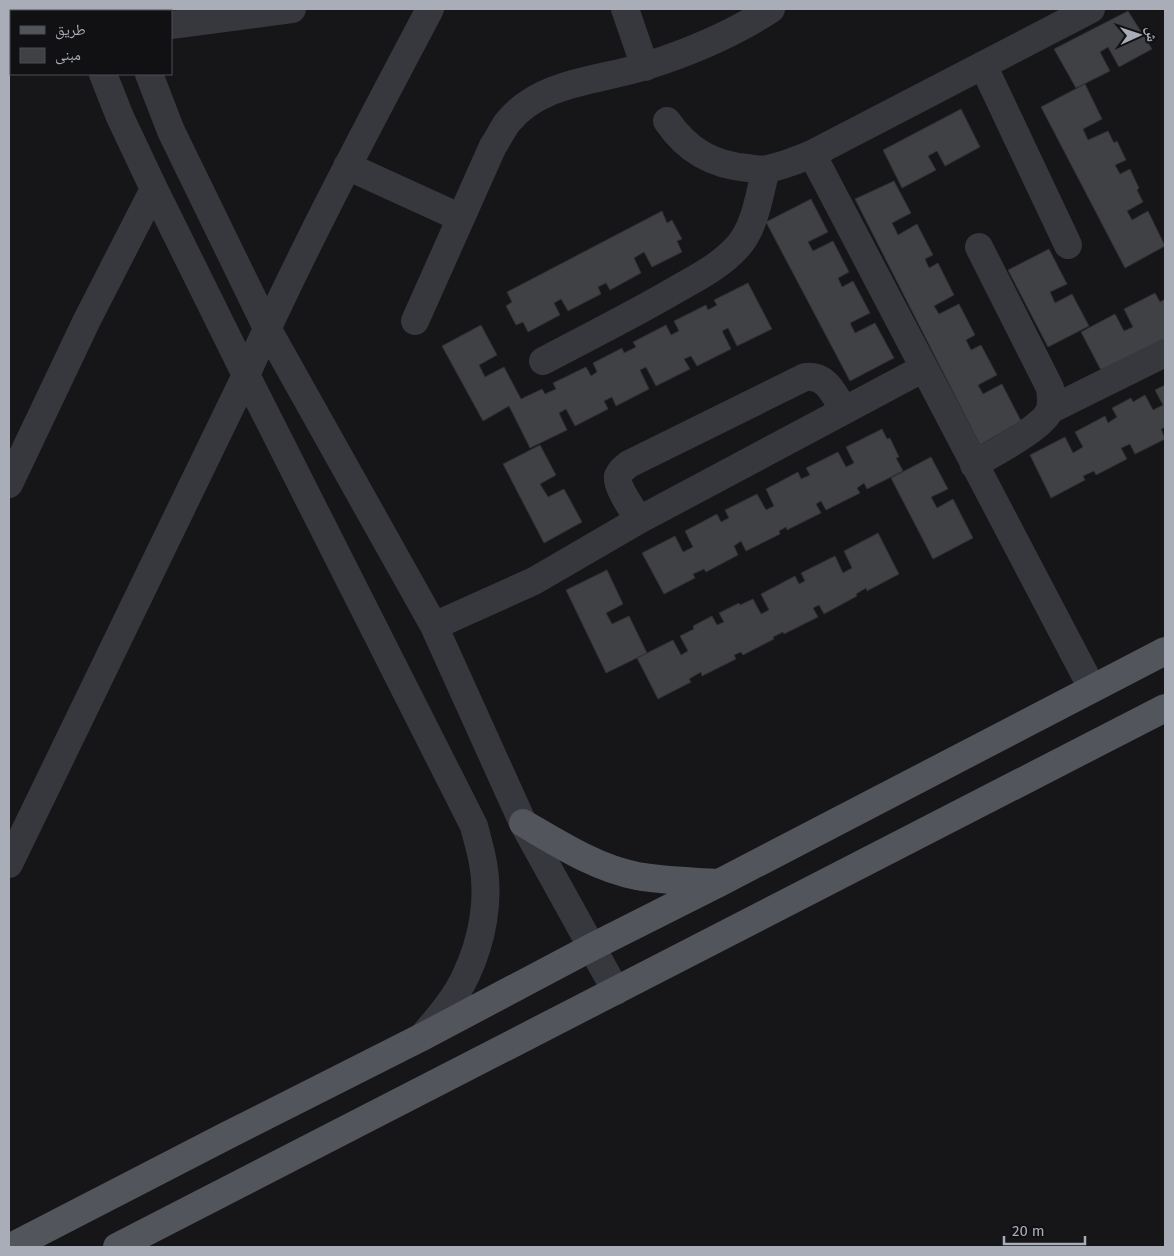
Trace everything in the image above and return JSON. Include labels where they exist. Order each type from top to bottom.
[{"type":"main road","points":[[12,1247],[422,1037],[1165,651]]},
{"type":"main road","points":[[117,1247],[1165,708]]},
{"type":"main road","points":[[523,823],[597,863],[628,873],[670,880],[719,883]]},
{"type":"street","points":[[172,25],[292,9]]},
{"type":"street","points":[[9,864],[267,328],[347,166],[430,9]]},
{"type":"street","points":[[625,9],[645,67]]},
{"type":"street","points":[[415,321],[494,146],[507,123],[521,109],[556,89],[645,67],[680,55],[718,38],[771,9]]},
{"type":"street","points":[[667,121],[675,132],[695,150],[715,162],[742,168],[766,170],[812,154],[1086,10]]},
{"type":"street","points":[[983,65],[1068,245]]},
{"type":"street","points":[[103,75],[120,117],[154,189],[474,826],[484,864],[486,902],[479,940],[466,976],[445,1009],[422,1037]]},
{"type":"street","points":[[150,75],[171,132],[267,328],[434,626],[523,823],[616,991]]},
{"type":"street","points":[[812,154],[1092,688]]},
{"type":"street","points":[[347,166],[461,218]]},
{"type":"street","points":[[543,361],[654,302],[724,259],[740,244],[752,221],[766,170]]},
{"type":"street","points":[[9,484],[87,320],[154,189]]},
{"type":"street","points":[[979,247],[1050,388],[1050,410]]},
{"type":"street","points":[[974,465],[1036,427],[1050,410],[1165,353]]},
{"type":"street","points":[[434,626],[534,581],[638,520],[924,368]]},
{"type":"street","points":[[638,520],[618,484],[618,476],[621,470],[629,464],[806,377],[813,376],[826,382],[844,410]]},
{"type":"building","points":[[1128,11],[1152,49],[1119,67],[1108,47],[1100,52],[1110,71],[1076,88],[1054,49]]},
{"type":"building","points":[[1085,84],[1102,119],[1083,129],[1088,140],[1108,131],[1114,143],[1117,141],[1126,160],[1115,165],[1120,174],[1130,169],[1143,202],[1127,211],[1132,220],[1148,211],[1165,246],[1125,268],[1041,107]]},
{"type":"building","points":[[961,109],[980,147],[945,166],[937,151],[928,156],[936,170],[902,188],[883,150]]},
{"type":"building","points":[[894,181],[911,213],[892,223],[898,235],[917,224],[933,255],[925,259],[929,268],[938,263],[954,295],[934,306],[939,314],[959,304],[975,335],[966,340],[971,350],[981,345],[997,375],[978,385],[983,394],[1002,384],[1021,421],[980,445],[855,199]]},
{"type":"building","points":[[811,199],[828,232],[808,242],[813,251],[833,241],[849,272],[838,278],[842,287],[853,281],[870,313],[850,323],[855,333],[875,323],[894,358],[850,381],[766,222]]},
{"type":"building","points":[[662,211],[667,223],[672,220],[682,239],[677,241],[682,252],[652,267],[644,252],[634,258],[641,273],[610,290],[606,283],[598,287],[601,294],[568,311],[561,299],[554,303],[560,315],[528,332],[523,322],[516,325],[506,306],[512,302],[507,292]]},
{"type":"building","points":[[1049,249],[1067,284],[1050,292],[1055,303],[1072,294],[1089,326],[1048,347],[1008,270]]},
{"type":"building","points":[[748,283],[772,329],[737,346],[728,328],[722,331],[731,349],[697,366],[691,356],[684,359],[690,369],[656,386],[646,367],[640,370],[649,389],[616,406],[612,397],[604,401],[608,409],[575,426],[566,409],[559,413],[567,430],[530,448],[509,406],[483,421],[442,346],[481,325],[497,355],[479,365],[485,377],[504,367],[521,399],[542,389],[545,394],[556,389],[553,383],[586,367],[591,376],[597,372],[593,363],[622,348],[624,353],[636,347],[633,342],[666,325],[671,335],[679,331],[674,321],[706,305],[708,310],[717,305],[714,300]]},
{"type":"building","points":[[1155,293],[1160,302],[1165,299],[1165,344],[1104,376],[1081,332],[1115,314],[1124,331],[1133,327],[1124,309]]},
{"type":"building","points":[[1165,385],[1165,427],[1161,429],[1165,439],[1135,454],[1130,444],[1121,448],[1127,459],[1096,475],[1094,471],[1083,476],[1085,480],[1051,498],[1030,455],[1065,437],[1073,453],[1083,447],[1075,432],[1105,416],[1108,423],[1117,417],[1112,408],[1131,398],[1133,402],[1145,395],[1153,410],[1163,405],[1155,390]]},
{"type":"building","points":[[882,429],[887,439],[890,438],[899,457],[896,458],[903,471],[867,489],[864,483],[857,488],[860,493],[826,510],[821,501],[816,504],[821,513],[787,530],[786,527],[779,531],[780,534],[746,551],[741,541],[734,546],[738,555],[706,572],[704,569],[693,574],[695,578],[664,594],[642,553],[675,536],[683,552],[693,547],[685,531],[717,514],[721,522],[729,518],[725,510],[757,494],[766,510],[774,506],[766,489],[798,472],[801,479],[810,475],[806,468],[838,452],[846,467],[854,463],[846,447]]},
{"type":"building","points":[[540,445],[556,475],[540,484],[548,497],[564,489],[582,522],[544,543],[503,464]]},
{"type":"building","points":[[931,457],[948,489],[931,497],[937,508],[953,499],[973,538],[933,559],[891,478]]},
{"type":"building","points":[[878,533],[899,574],[867,591],[866,588],[856,594],[857,596],[824,614],[819,605],[813,608],[818,617],[784,634],[783,632],[773,637],[774,639],[743,655],[741,652],[734,655],[736,659],[702,676],[701,672],[689,679],[691,682],[658,699],[637,658],[673,640],[681,655],[688,651],[680,636],[694,629],[693,626],[712,616],[717,625],[724,622],[719,613],[739,603],[740,605],[753,599],[761,614],[769,610],[761,594],[795,576],[799,584],[805,581],[801,573],[835,556],[843,573],[852,568],[844,551]]},
{"type":"building","points":[[607,570],[623,604],[606,613],[612,624],[629,616],[647,653],[606,673],[566,590]]}]
